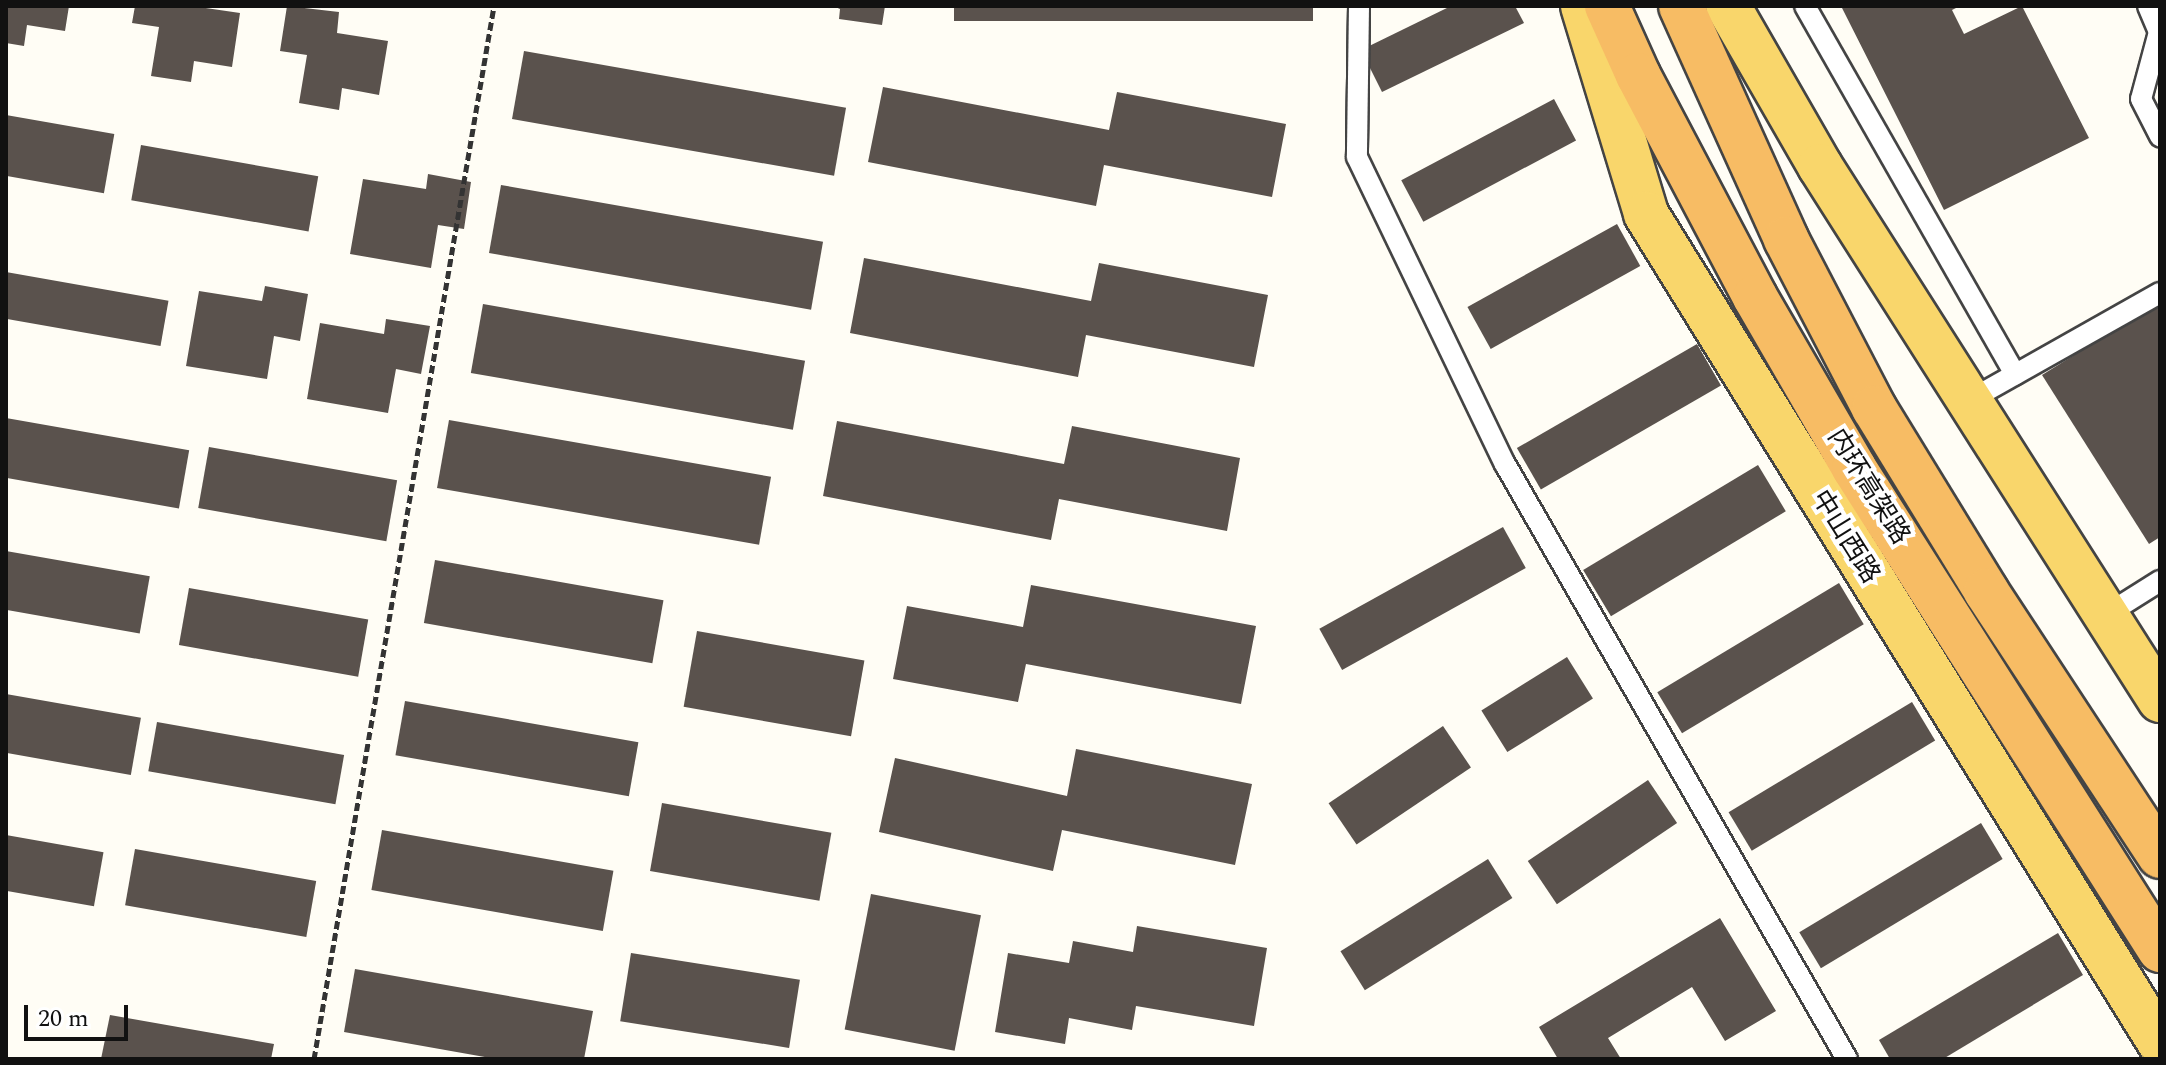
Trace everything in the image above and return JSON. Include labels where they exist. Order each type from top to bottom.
[{"type":"highway","name":"内环高架路","points":[[1607,6],[1638,75],[1755,297],[1854,468],[2160,950]]},
{"type":"highway","name":"内环高架路","points":[[1681,6],[1786,239],[1874,408],[1986,591],[2160,856]]},
{"type":"highway","points":[[1701,6],[1786,239]]},
{"type":"main road","name":"中山西路","points":[[1583,6],[1646,214],[2160,1043]]},
{"type":"main road","points":[[1728,6],[1820,166],[2160,700]]},
{"type":"lane","points":[[1359,6],[1357,157],[1505,464],[1847,1059]]},
{"type":"lane","points":[[1805,6],[2015,374]]},
{"type":"lane","points":[[2148,6],[2159,32],[2141,99],[2160,136]]},
{"type":"lane","points":[[1970,400],[2160,293]]},
{"type":"lane","points":[[2106,615],[2160,581]]},
{"type":"path","points":[[314,1059],[494,6]]},
{"type":"building","points":[[6,6],[69,6],[65,31],[27,25],[24,46],[6,43]]},
{"type":"building","points":[[135,6],[192,6],[240,13],[232,67],[194,61],[191,82],[151,76],[159,27],[132,23]]},
{"type":"building","points":[[287,6],[339,12],[337,33],[388,41],[379,95],[342,88],[339,110],[299,103],[307,55],[280,51]]},
{"type":"building","points":[[833,6],[885,6],[882,25],[839,19],[840,9]]},
{"type":"building","points":[[954,6],[1313,6],[1313,21],[954,21]]},
{"type":"building","points":[[1451,6],[1515,6],[1524,23],[1382,92],[1361,50]]},
{"type":"building","points":[[1841,6],[1960,6],[1952,10],[1964,34],[2022,6],[2089,138],[1944,210]]},
{"type":"building","points":[[524,51],[846,108],[834,176],[512,119]]},
{"type":"building","points":[[883,87],[1109,130],[1117,92],[1286,124],[1272,197],[1104,165],[1096,206],[868,162]]},
{"type":"building","points":[[1554,99],[1576,140],[1423,222],[1401,180]]},
{"type":"building","points":[[6,115],[114,134],[104,193],[6,176]]},
{"type":"building","points":[[141,145],[318,176],[309,231],[131,200]]},
{"type":"building","points":[[428,174],[471,182],[464,229],[438,225],[431,268],[350,254],[363,179],[426,189]]},
{"type":"building","points":[[501,185],[823,242],[811,310],[489,253]]},
{"type":"building","points":[[1617,224],[1640,266],[1491,349],[1467,307]]},
{"type":"building","points":[[864,258],[1091,301],[1099,263],[1268,295],[1254,367],[1086,335],[1078,377],[850,333]]},
{"type":"building","points":[[6,272],[168,301],[161,346],[6,319]]},
{"type":"building","points":[[265,286],[308,294],[300,341],[274,336],[267,379],[186,366],[199,291],[262,301]]},
{"type":"building","points":[[2160,302],[2160,537],[2149,544],[2042,375]]},
{"type":"building","points":[[483,304],[805,361],[793,430],[471,373]]},
{"type":"building","points":[[386,319],[430,326],[421,374],[396,369],[388,413],[307,399],[320,323],[384,334]]},
{"type":"building","points":[[1697,344],[1721,386],[1541,490],[1517,448]]},
{"type":"building","points":[[6,418],[189,450],[179,508],[6,478]]},
{"type":"building","points":[[449,420],[771,477],[759,545],[437,488]]},
{"type":"building","points":[[837,421],[1064,464],[1072,426],[1240,458],[1227,531],[1059,499],[1051,540],[823,496]]},
{"type":"building","points":[[209,447],[397,480],[386,541],[198,508]]},
{"type":"building","points":[[1758,465],[1786,511],[1611,616],[1583,570]]},
{"type":"building","points":[[1503,527],[1526,568],[1342,670],[1319,629]]},
{"type":"building","points":[[6,551],[150,576],[140,633],[6,610]]},
{"type":"building","points":[[435,560],[663,600],[652,663],[424,623]]},
{"type":"building","points":[[1839,583],[1864,624],[1682,733],[1657,692]]},
{"type":"building","points":[[1031,585],[1256,626],[1241,704],[1026,664],[1018,702],[893,679],[907,606],[1023,627]]},
{"type":"building","points":[[189,588],[368,620],[358,677],[179,645]]},
{"type":"building","points":[[697,631],[864,661],[851,736],[684,707]]},
{"type":"building","points":[[1567,657],[1593,699],[1507,752],[1481,711]]},
{"type":"building","points":[[6,694],[141,718],[131,775],[6,753]]},
{"type":"building","points":[[405,701],[638,742],[629,796],[395,755]]},
{"type":"building","points":[[1912,702],[1935,741],[1752,851],[1729,812]]},
{"type":"building","points":[[157,722],[344,755],[335,804],[148,771]]},
{"type":"building","points":[[1443,726],[1471,767],[1357,845],[1329,803]]},
{"type":"building","points":[[1076,749],[1252,784],[1235,865],[1062,830],[1053,871],[879,832],[895,758],[1067,796]]},
{"type":"building","points":[[1648,780],[1677,823],[1557,904],[1528,861]]},
{"type":"building","points":[[662,803],[831,833],[819,901],[650,871]]},
{"type":"building","points":[[1981,823],[2003,859],[1821,968],[1799,932]]},
{"type":"building","points":[[382,830],[613,871],[603,931],[371,890]]},
{"type":"building","points":[[6,835],[103,852],[94,906],[6,891]]},
{"type":"building","points":[[135,849],[316,881],[306,937],[125,905]]},
{"type":"building","points":[[1488,859],[1512,898],[1365,990],[1340,951]]},
{"type":"building","points":[[871,894],[981,915],[955,1051],[845,1029]]},
{"type":"building","points":[[1720,918],[1776,1011],[1725,1041],[1692,987],[1608,1038],[1621,1059],[1558,1059],[1539,1027]]},
{"type":"building","points":[[1137,926],[1267,948],[1254,1026],[1136,1006],[1132,1030],[1069,1018],[1065,1044],[995,1032],[1008,953],[1069,963],[1073,941],[1133,952]]},
{"type":"building","points":[[2058,933],[2083,975],[1943,1059],[1890,1059],[1879,1040]]},
{"type":"building","points":[[631,953],[800,980],[789,1048],[620,1021]]},
{"type":"building","points":[[355,969],[593,1011],[584,1059],[496,1059],[344,1032]]},
{"type":"building","points":[[110,1015],[274,1044],[271,1059],[101,1059]]}]
